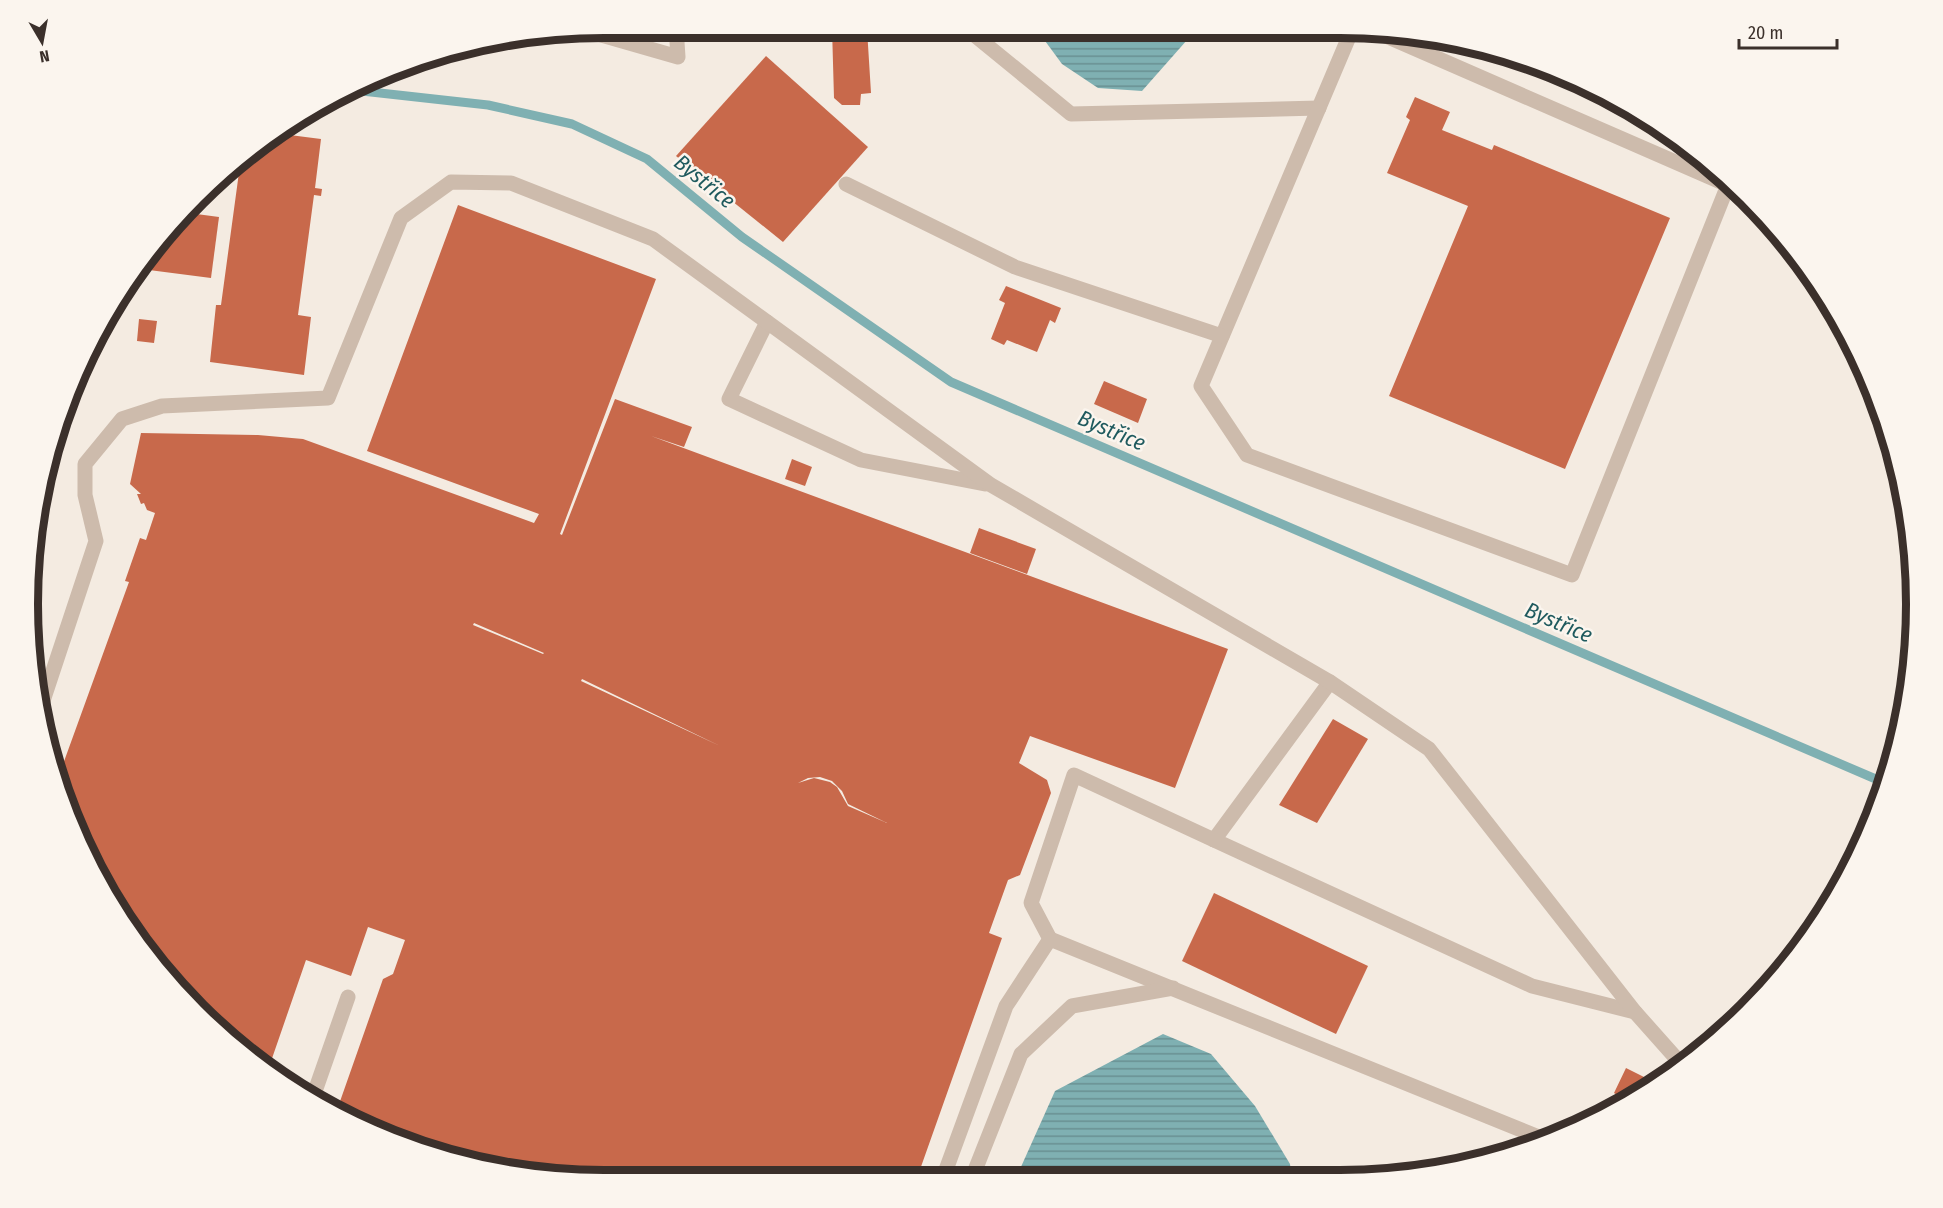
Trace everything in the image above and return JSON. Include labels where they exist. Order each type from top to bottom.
[{"type":"lane","points":[[612,38],[678,57],[677,38]]},
{"type":"lane","points":[[978,38],[1071,114],[1319,108]]},
{"type":"lane","points":[[1348,38],[1201,386],[1247,455],[1572,575],[1726,190]]},
{"type":"lane","points":[[1397,41],[1714,179]]},
{"type":"lane","points":[[45,695],[96,541],[85,495],[85,464],[122,418],[162,406],[328,398],[401,218],[451,182],[511,183],[653,240],[991,485],[1330,682],[1429,749],[1635,1012],[1676,1059]]},
{"type":"lane","points":[[846,183],[1015,267],[1222,336]]},
{"type":"lane","points":[[767,322],[729,399],[861,460],[991,485]]},
{"type":"lane","points":[[1215,840],[1330,682]]},
{"type":"lane","points":[[1534,1135],[1050,939],[1031,903],[1074,774],[1532,986],[1635,1012]]},
{"type":"lane","points":[[947,1170],[1006,1006],[1050,939]]},
{"type":"lane","points":[[975,1170],[1021,1054],[1072,1006],[1173,988]]},
{"type":"lane","points":[[315,1091],[348,997]]},
{"type":"water","points":[[1043,38],[1189,38],[1142,91],[1098,88],[1062,64]]},
{"type":"water","points":[[1163,1034],[1211,1054],[1255,1106],[1290,1164],[1291,1170],[1020,1170],[1055,1091]]},
{"type":"building","points":[[832,38],[868,38],[871,93],[861,94],[860,105],[842,105],[834,98]]},
{"type":"building","points":[[766,56],[868,147],[783,242],[676,156]]},
{"type":"building","points":[[1415,97],[1450,112],[1442,130],[1492,150],[1494,145],[1670,218],[1565,469],[1389,396],[1468,206],[1387,173],[1410,120],[1406,117]]},
{"type":"building","points":[[287,135],[321,139],[315,188],[322,189],[321,196],[314,195],[298,315],[311,317],[304,375],[210,362],[216,305],[221,305],[239,171]]},
{"type":"building","points":[[458,205],[656,279],[560,534],[562,535],[615,399],[692,427],[684,447],[651,436],[1228,649],[1175,788],[1030,736],[1019,763],[1047,780],[1051,793],[1020,875],[1008,880],[989,933],[1002,938],[920,1170],[567,1169],[493,1160],[422,1140],[339,1105],[383,979],[393,974],[405,940],[368,927],[351,976],[306,960],[271,1062],[230,1030],[178,978],[133,919],[113,887],[81,821],[62,767],[129,582],[125,581],[140,538],[146,540],[155,513],[147,510],[144,503],[141,504],[137,494],[141,494],[130,484],[141,433],[258,435],[303,439],[534,523],[539,514],[367,451]],"holes":[[[474,623],[543,654],[473,625]],[[582,679],[720,746],[581,681]],[[820,777],[832,781],[842,791],[848,804],[887,823],[848,806],[837,787],[830,782],[814,778],[798,783],[808,778]]]},
{"type":"building","points":[[193,214],[219,217],[211,278],[149,270],[155,259]]},
{"type":"building","points":[[1006,286],[1061,308],[1055,323],[1050,320],[1037,352],[1007,340],[1004,345],[991,339],[1005,303],[999,300]]},
{"type":"building","points":[[139,319],[157,321],[154,343],[137,341]]},
{"type":"building","points":[[1104,381],[1147,399],[1138,423],[1094,404]]},
{"type":"building","points":[[792,459],[812,467],[805,486],[785,479]]},
{"type":"building","points":[[979,528],[1036,549],[1027,574],[970,553]]},
{"type":"building","points":[[1333,719],[1368,739],[1317,823],[1279,805]]},
{"type":"building","points":[[1214,893],[1368,966],[1336,1034],[1182,961]]},
{"type":"building","points":[[1626,1068],[1648,1079],[1615,1099],[1617,1095],[1614,1093]]},
{"type":"waterway","name":"Bystřice","points":[[364,91],[488,105],[572,124],[647,159],[742,237],[951,382],[1877,780]]}]
